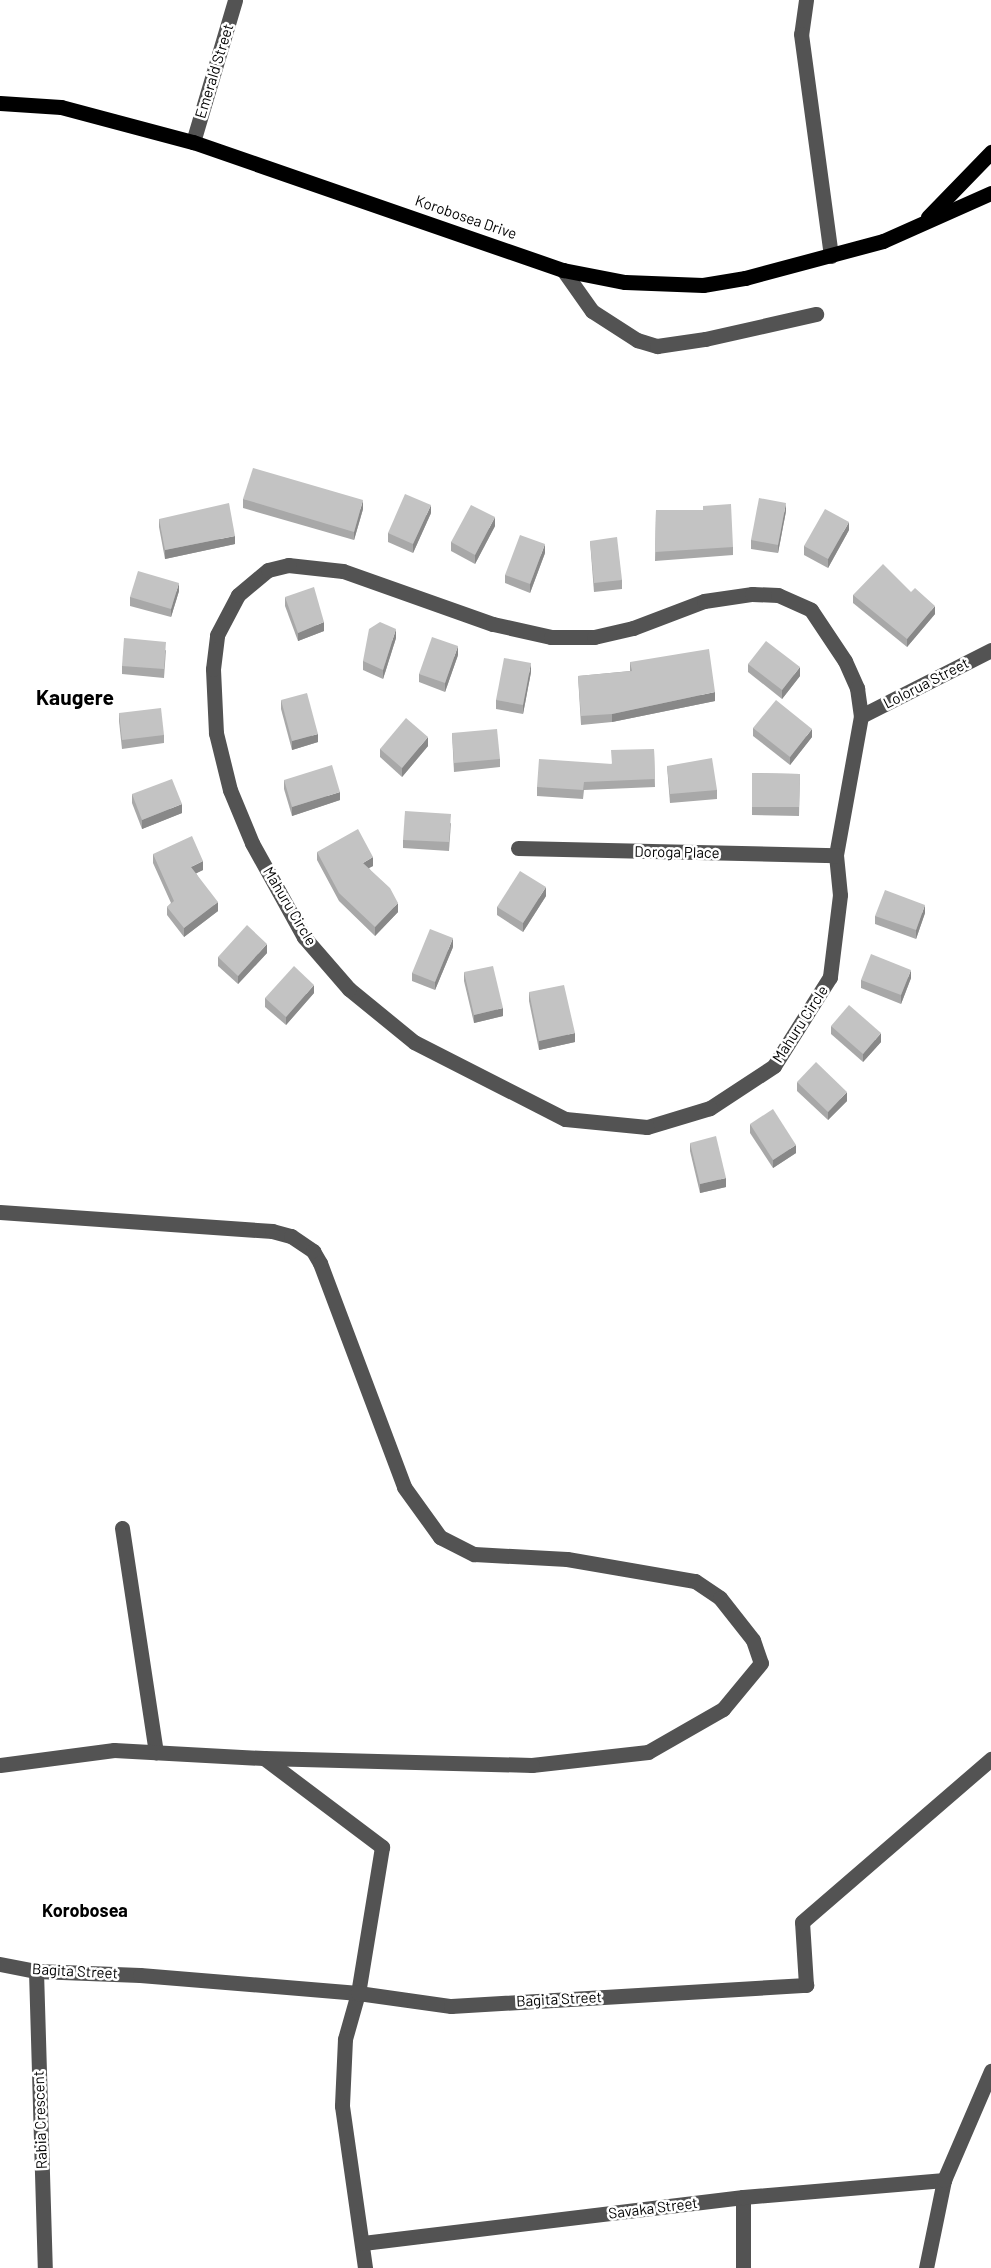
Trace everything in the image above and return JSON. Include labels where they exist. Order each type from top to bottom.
[{"type":"main road","name":"Korobosea Drive","points":[[0,103],[61,107],[193,142],[563,270],[625,282],[703,285],[831,256],[884,241],[923,221],[991,193]]},
{"type":"main road","name":"Korobosea Drive","points":[[923,221],[991,152]]},
{"type":"street","name":"Emerald Street","points":[[193,142],[235,0]]},
{"type":"street","points":[[806,0],[801,34],[831,256]]},
{"type":"street","points":[[563,270],[592,311],[637,340],[657,346],[705,339],[816,314]]},
{"type":"street","name":"Mahuru Circle","points":[[288,566],[343,571],[492,624],[551,637],[594,637],[633,628],[704,601],[752,594],[778,595],[811,610],[831,637],[857,688],[861,716],[836,855],[840,895],[830,977],[774,1066],[710,1108],[647,1127],[565,1119],[414,1042],[349,989],[304,937],[252,843],[230,790],[216,734],[213,669],[217,635],[238,596],[268,570],[288,566]]},
{"type":"street","name":"Lolorua Street","points":[[861,716],[991,650]]},
{"type":"street","name":"Doroga Place","points":[[518,848],[836,855]]},
{"type":"street","points":[[0,1212],[272,1231],[291,1236],[313,1251],[320,1263],[404,1487],[440,1537],[474,1554],[567,1559],[694,1581],[720,1598],[753,1640],[761,1663],[723,1709],[648,1752],[532,1765],[264,1758],[114,1749],[0,1765]]},
{"type":"street","points":[[122,1528],[156,1752]]},
{"type":"street","points":[[264,1758],[382,1847],[358,1993],[345,2039],[342,2106],[365,2268]]},
{"type":"street","name":"Bagita Street","points":[[0,1964],[36,1971],[140,1975],[358,1993],[451,2006],[806,1985],[802,1922],[991,1759]]},
{"type":"street","name":"Rabia Crescent","points":[[36,1971],[45,2268]]},
{"type":"street","points":[[926,2268],[944,2180],[991,2071]]},
{"type":"street","name":"Savaka Street","points":[[363,2244],[743,2197],[944,2180]]},
{"type":"street","points":[[743,2197],[743,2268]]},
{"type":"building","points":[[253,468],[363,500],[354,532],[243,499]]},
{"type":"building","points":[[405,494],[431,505],[413,544],[388,533]]},
{"type":"building","points":[[759,498],[786,503],[778,545],[751,540]]},
{"type":"building","points":[[229,503],[235,536],[165,550],[159,519]]},
{"type":"building","points":[[731,504],[733,547],[655,552],[656,510],[703,510],[703,506]]},
{"type":"building","points":[[471,505],[495,517],[475,555],[451,542]]},
{"type":"building","points":[[825,509],[849,522],[828,559],[804,546]]},
{"type":"building","points":[[520,535],[545,544],[530,584],[505,575]]},
{"type":"building","points":[[617,537],[622,580],[594,583],[590,541]]},
{"type":"building","points":[[883,564],[911,592],[915,588],[935,606],[907,639],[853,595]]},
{"type":"building","points":[[138,571],[179,583],[171,609],[130,597]]},
{"type":"building","points":[[314,587],[324,622],[298,633],[285,597]]},
{"type":"building","points":[[380,622],[396,629],[383,670],[363,661],[369,629]]},
{"type":"building","points":[[432,637],[458,646],[445,683],[419,674]]},
{"type":"building","points":[[124,638],[166,642],[164,669],[122,666]]},
{"type":"building","points":[[766,641],[800,667],[782,690],[748,664]]},
{"type":"building","points":[[709,649],[715,692],[612,714],[581,716],[578,676],[632,671],[630,662]]},
{"type":"building","points":[[504,658],[531,663],[523,705],[496,700]]},
{"type":"building","points":[[307,693],[318,734],[292,741],[281,700]]},
{"type":"building","points":[[776,700],[812,729],[790,757],[753,728]]},
{"type":"building","points":[[161,708],[164,735],[122,740],[119,713]]},
{"type":"building","points":[[406,718],[428,737],[402,768],[380,749]]},
{"type":"building","points":[[497,729],[500,759],[454,763],[452,733]]},
{"type":"building","points":[[654,749],[655,779],[584,782],[583,790],[537,787],[539,759],[612,764],[611,750]]},
{"type":"building","points":[[712,758],[717,790],[670,794],[667,766]]},
{"type":"building","points":[[332,765],[340,792],[292,807],[284,780]]},
{"type":"building","points":[[752,773],[800,774],[799,807],[752,807]]},
{"type":"building","points":[[172,779],[182,804],[142,820],[132,794]]},
{"type":"building","points":[[405,811],[451,814],[449,842],[403,840]]},
{"type":"building","points":[[358,829],[373,857],[363,863],[390,888],[398,903],[375,927],[339,893],[317,852]]},
{"type":"building","points":[[192,836],[203,861],[191,867],[218,902],[184,928],[167,907],[174,901],[153,854]]},
{"type":"building","points":[[520,871],[546,887],[523,923],[497,907]]},
{"type":"building","points":[[885,890],[925,905],[916,930],[875,916]]},
{"type":"building","points":[[247,925],[267,944],[238,976],[218,957]]},
{"type":"building","points":[[430,929],[453,938],[435,982],[412,973]]},
{"type":"building","points":[[871,954],[911,970],[901,995],[861,980]]},
{"type":"building","points":[[294,966],[314,985],[286,1017],[265,998]]},
{"type":"building","points":[[493,966],[503,1008],[474,1015],[464,972]]},
{"type":"building","points":[[564,985],[575,1033],[539,1041],[529,992]]},
{"type":"building","points":[[849,1005],[881,1033],[863,1054],[831,1026]]},
{"type":"building","points":[[816,1062],[847,1092],[828,1112],[797,1082]]},
{"type":"building","points":[[773,1109],[796,1145],[773,1160],[750,1124]]},
{"type":"building","points":[[716,1136],[726,1178],[700,1184],[690,1143]]},
{"type":"district","name":"Kaugere","points":[[75,697]]},
{"type":"district","name":"Korobosea","points":[[85,1910]]}]
